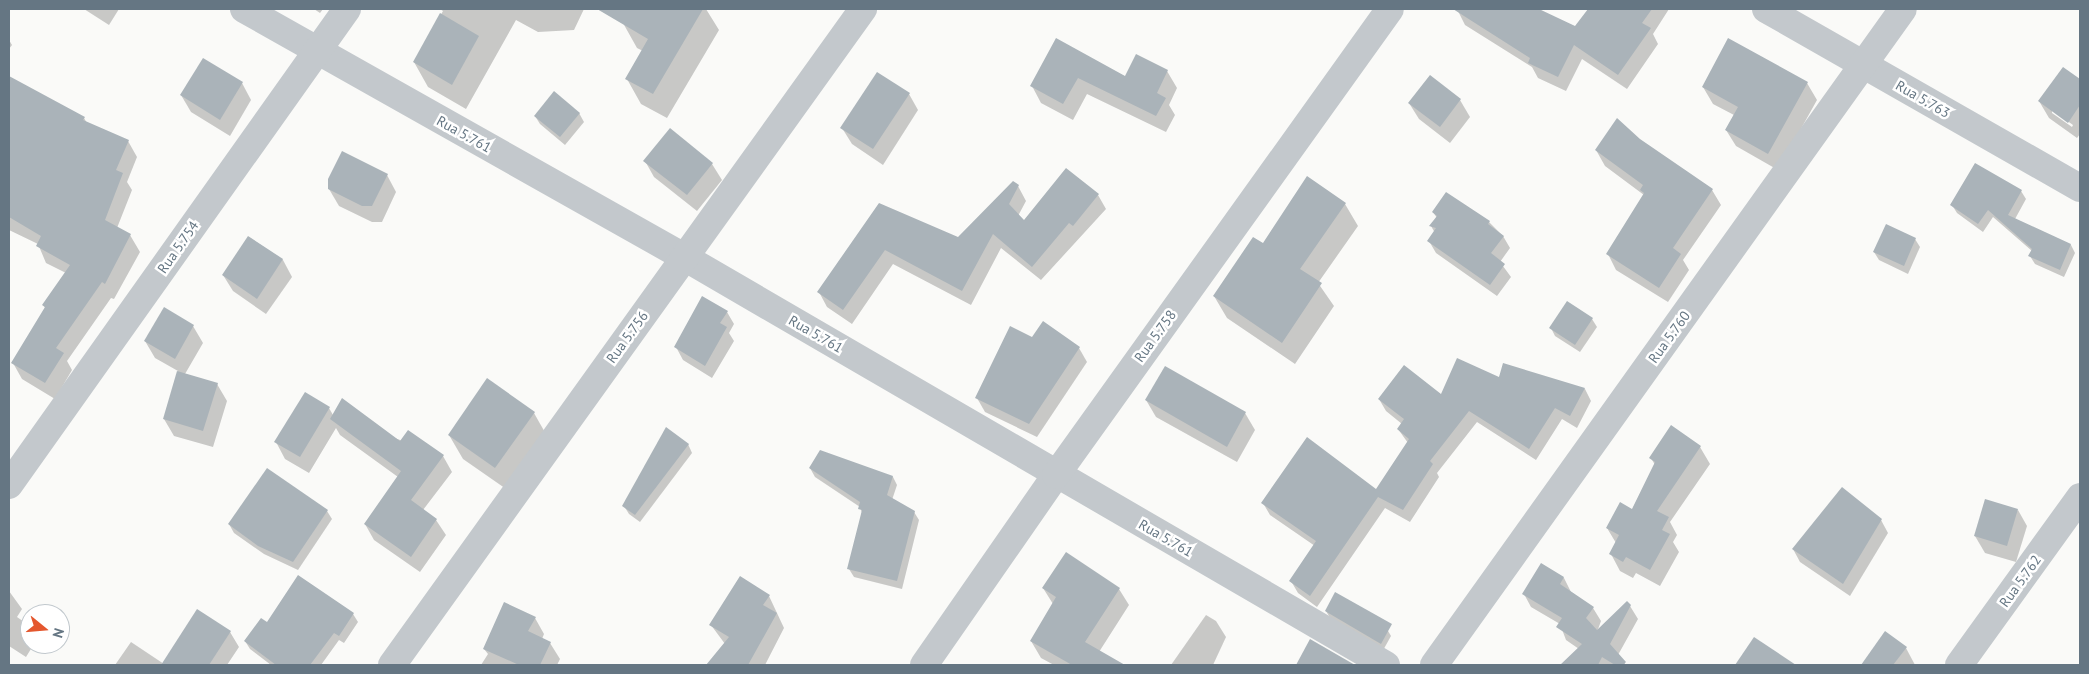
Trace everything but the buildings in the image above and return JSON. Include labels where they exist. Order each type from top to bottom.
[{"type":"street","name":"Rua 5.761","points":[[244,9],[684,257],[1386,665]]},
{"type":"street","name":"Rua 5.754","points":[[9,486],[347,9]]},
{"type":"street","name":"Rua 5.756","points":[[392,665],[863,9]]},
{"type":"street","name":"Rua 5.758","points":[[924,665],[1056,474],[1390,9]]},
{"type":"street","name":"Rua 5.763","points":[[1766,9],[2080,188]]},
{"type":"street","name":"Rua 5.760","points":[[1434,665],[1903,9]]},
{"type":"street","name":"Rua 5.762","points":[[1959,665],[2080,497]]}]
